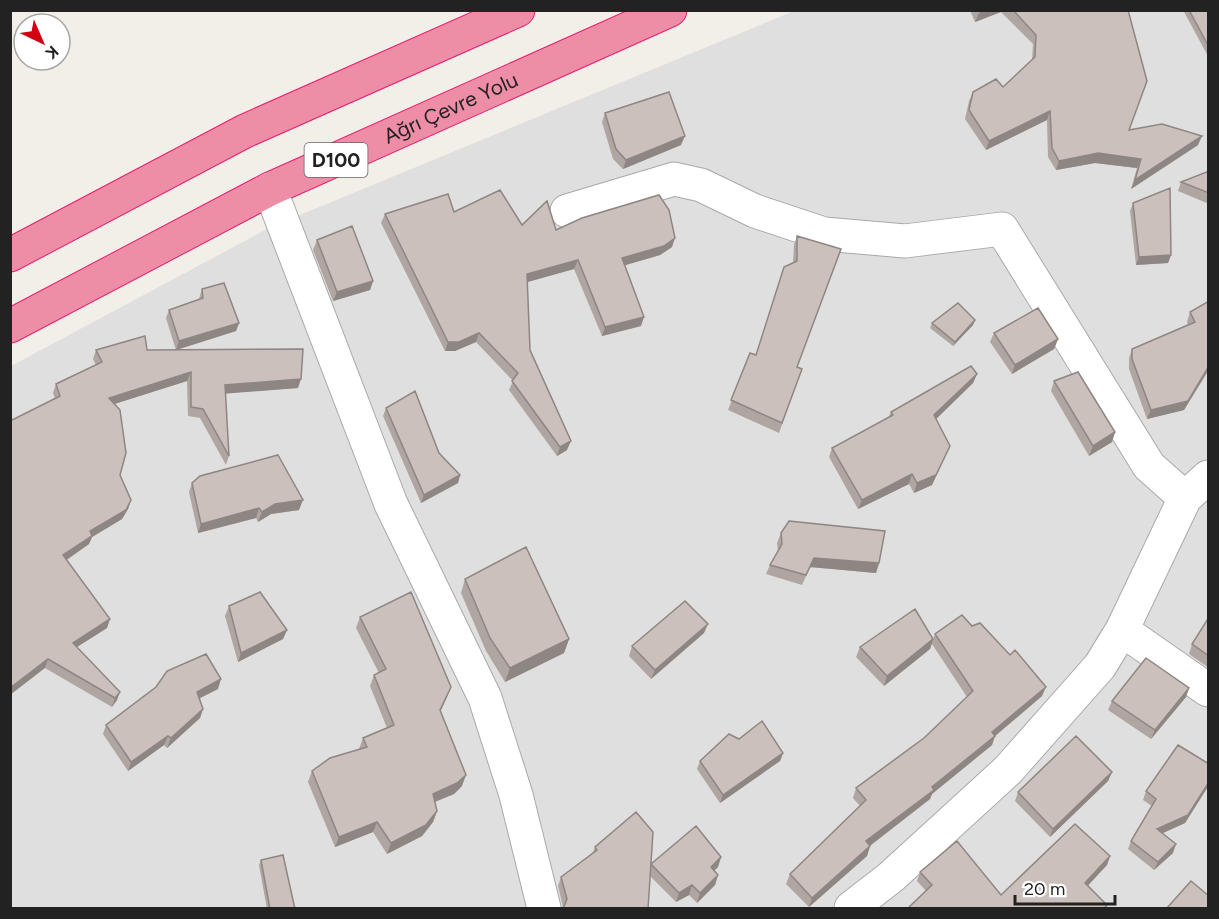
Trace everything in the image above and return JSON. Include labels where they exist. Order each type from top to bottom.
[{"type":"highway","points":[[10,255],[245,131],[518,10]]},
{"type":"highway","name":"Ağrı Çevre Yolu","points":[[10,326],[270,189],[670,10]]},
{"type":"street","points":[[567,211],[674,179],[701,185],[755,211],[824,234],[905,241],[1002,229],[1149,466],[1197,487],[1122,630],[1100,666],[1008,770],[891,877],[851,909]]},
{"type":"street","points":[[270,189],[391,504],[485,698],[516,795],[544,909]]},
{"type":"street","points":[[1122,630],[1209,690]]},
{"type":"shaded area","points":[[794,11],[1208,11],[1208,908],[11,908],[11,366],[271,227]]},
{"type":"building","points":[[1013,10],[1128,10],[1147,81],[1129,130],[1162,124],[1202,136],[1135,180],[1141,159],[1098,153],[1059,161],[1052,148],[1050,111],[989,141],[969,110],[973,92],[996,79],[1003,87],[1035,57],[1036,35]]},
{"type":"building","points":[[1189,10],[1209,10],[1209,47]]},
{"type":"building","points":[[669,92],[685,136],[626,160],[616,149],[605,113]]},
{"type":"building","points":[[1209,171],[1209,193],[1181,182]]},
{"type":"building","points":[[1170,188],[1171,255],[1139,257],[1133,203]]},
{"type":"building","points":[[500,190],[522,225],[547,201],[556,230],[582,218],[659,195],[669,210],[675,238],[664,246],[622,258],[644,317],[605,327],[578,260],[527,274],[530,350],[571,441],[560,447],[512,381],[518,373],[479,333],[459,342],[448,342],[385,214],[448,194],[454,212]]},
{"type":"building","points":[[352,226],[373,281],[337,292],[317,240]]},
{"type":"building","points":[[797,236],[841,249],[797,367],[802,369],[782,423],[731,400],[750,353],[756,355],[784,267],[797,261]]},
{"type":"building","points":[[224,283],[239,323],[179,341],[169,310],[203,298],[202,289]]},
{"type":"building","points":[[1209,301],[1209,366],[1188,401],[1151,410],[1132,359],[1132,349],[1195,322],[1190,312]]},
{"type":"building","points":[[958,303],[975,320],[955,342],[932,323]]},
{"type":"building","points":[[1038,308],[1058,339],[1015,365],[994,333]]},
{"type":"building","points":[[145,336],[147,350],[303,349],[301,379],[225,385],[229,456],[203,409],[191,407],[191,372],[109,398],[120,410],[126,453],[120,475],[131,500],[126,510],[90,531],[92,536],[63,555],[110,619],[73,643],[120,692],[115,698],[48,659],[10,688],[10,421],[60,396],[56,384],[102,362],[96,350]]},
{"type":"building","points":[[971,366],[977,374],[934,415],[950,446],[936,475],[917,483],[912,474],[862,500],[832,448],[893,415],[891,412]]},
{"type":"building","points":[[1078,372],[1115,432],[1093,446],[1054,381]]},
{"type":"building","points":[[415,391],[439,453],[460,475],[424,495],[386,408]]},
{"type":"building","points":[[278,455],[303,500],[275,504],[262,512],[259,508],[201,524],[192,483],[200,476]]},
{"type":"building","points":[[789,521],[885,531],[879,563],[814,558],[806,575],[770,565],[782,544],[781,533]]},
{"type":"building","points":[[526,547],[569,639],[510,668],[490,638],[465,579]]},
{"type":"building","points":[[260,592],[287,630],[241,653],[229,606]]},
{"type":"building","points":[[411,592],[451,687],[440,710],[466,775],[457,783],[433,794],[437,811],[426,825],[391,843],[377,822],[339,837],[312,771],[330,758],[367,747],[363,738],[394,725],[374,675],[386,669],[360,617]]},
{"type":"building","points":[[685,601],[708,624],[655,670],[632,646]]},
{"type":"building","points":[[915,609],[933,639],[887,676],[860,647]]},
{"type":"building","points":[[962,615],[972,626],[980,623],[1010,655],[1015,650],[1046,687],[992,732],[995,736],[932,787],[934,790],[866,841],[870,846],[812,898],[790,874],[866,800],[856,788],[924,738],[973,691],[935,634]]},
{"type":"building","points":[[1209,617],[1209,656],[1192,644]]},
{"type":"building","points":[[206,654],[221,679],[197,692],[203,709],[171,738],[168,736],[131,762],[106,725],[156,687],[167,671]]},
{"type":"building","points":[[1146,658],[1189,688],[1155,730],[1112,701]]},
{"type":"building","points":[[762,721],[783,753],[723,795],[700,761],[729,734],[739,739]]},
{"type":"building","points":[[1076,736],[1112,772],[1053,829],[1018,792]]},
{"type":"building","points":[[1178,745],[1209,764],[1209,782],[1188,815],[1157,829],[1176,844],[1158,862],[1131,841],[1156,799],[1146,791]]},
{"type":"building","points":[[636,812],[653,832],[648,909],[563,909],[567,899],[561,877],[597,850],[595,847]]},
{"type":"building","points":[[1075,824],[1110,856],[1085,883],[1107,905],[1104,909],[907,909],[932,885],[920,872],[957,841],[1001,895]]},
{"type":"building","points":[[696,826],[721,857],[711,867],[718,875],[700,893],[692,885],[679,893],[651,864]]},
{"type":"building","points":[[283,855],[295,909],[270,909],[261,860]]},
{"type":"building","points":[[1191,881],[1209,896],[1209,909],[1166,909]]}]
